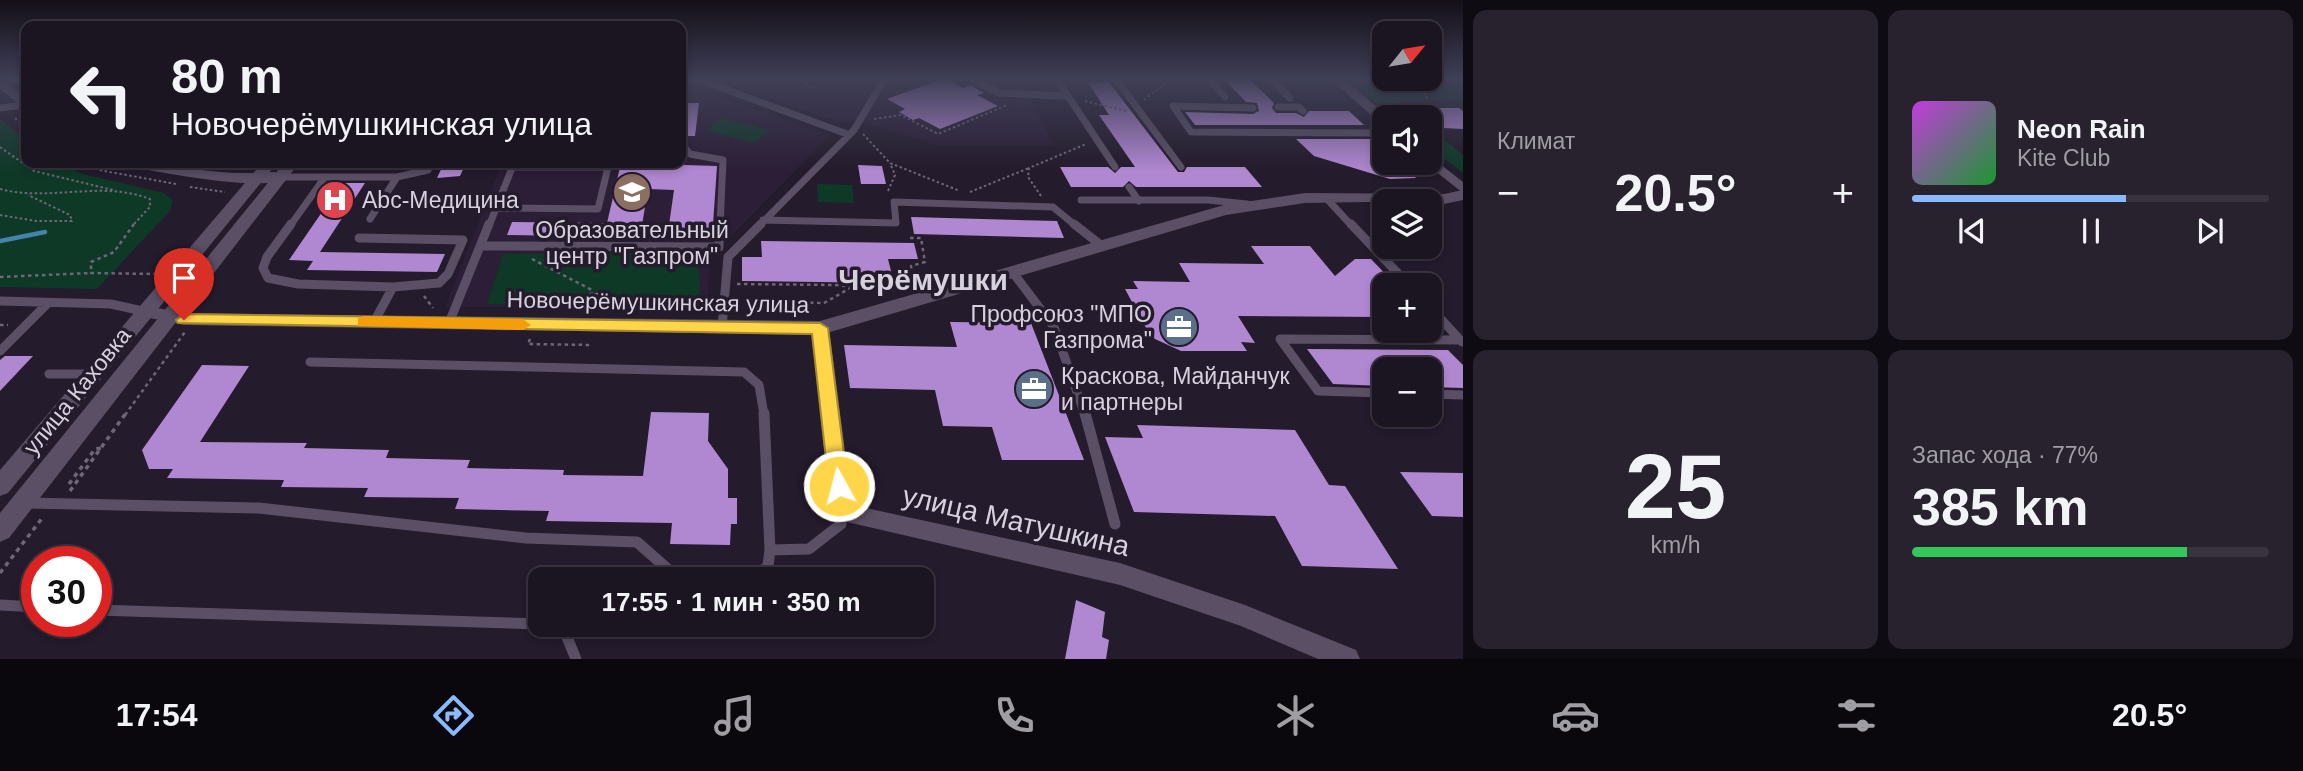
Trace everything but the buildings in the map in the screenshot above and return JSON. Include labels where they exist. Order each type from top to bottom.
[{"type":"street","points":[[164,168],[228,178],[281,177]]},
{"type":"street","name":"улица Каховка","points":[[0,486],[266,168]]},
{"type":"street","name":"улица Каховка","points":[[0,531],[288,168]]},
{"type":"street","points":[[1442,171],[1463,189]]},
{"type":"street","name":"Новочерёмушкинская улица","points":[[147,312],[194,320],[374,322],[443,318],[820,328],[1014,274],[1224,210],[1289,199],[1444,199],[1463,195]]},
{"type":"street","points":[[820,328],[842,512]]},
{"type":"street","name":"улица Матушкина","points":[[842,512],[1120,574],[1245,616],[1347,659]]},
{"type":"lane","points":[[783,109],[851,132]]},
{"type":"lane","points":[[722,327],[728,257],[851,132],[868,109]]},
{"type":"lane","points":[[1075,109],[1115,167]]},
{"type":"lane","points":[[1137,109],[1181,167]]},
{"type":"lane","points":[[1175,109],[1191,132],[1372,133]]},
{"type":"lane","points":[[1316,125],[1327,135]]},
{"type":"lane","points":[[481,246],[719,247],[723,160],[690,153],[686,149]]},
{"type":"lane","points":[[281,177],[397,177],[429,168]]},
{"type":"lane","points":[[443,318],[481,246],[512,168]]},
{"type":"lane","points":[[496,208],[598,209],[608,168]]},
{"type":"lane","points":[[325,177],[267,257],[263,268],[268,278],[298,284],[419,288],[439,283],[448,274],[463,240],[359,238]]},
{"type":"lane","points":[[370,219],[397,177]]},
{"type":"lane","points":[[1129,187],[1139,201]]},
{"type":"lane","points":[[1327,199],[1398,273]]},
{"type":"lane","points":[[1081,200],[1208,200],[1252,205]]},
{"type":"lane","points":[[763,220],[895,223],[894,202],[1053,207],[1102,246]]},
{"type":"lane","points":[[1014,274],[1054,327],[1090,428],[1115,524]]},
{"type":"lane","points":[[374,322],[393,287]]},
{"type":"lane","points":[[0,301],[111,304],[147,312]]},
{"type":"lane","points":[[0,351],[47,304]]},
{"type":"lane","points":[[1442,320],[1462,342]]},
{"type":"lane","points":[[1372,393],[1318,391],[1280,339],[1462,342]]},
{"type":"lane","points":[[310,362],[744,372],[759,385],[766,426],[769,550],[767,567]]},
{"type":"lane","points":[[49,374],[94,374]]},
{"type":"lane","points":[[1442,394],[1463,395]]},
{"type":"lane","points":[[22,503],[259,508],[526,538],[637,541],[666,567]]},
{"type":"lane","points":[[769,550],[809,549],[841,524],[842,512]]},
{"type":"lane","points":[[0,606],[21,607]]},
{"type":"lane","points":[[112,611],[528,624]]},
{"type":"lane","points":[[567,637],[576,659]]},
{"type":"path","points":[[861,121],[901,115],[938,134],[996,109]]},
{"type":"path","points":[[1117,109],[1134,113],[1149,123]]},
{"type":"path","points":[[851,132],[868,137],[890,163],[895,175],[887,188],[889,192]]},
{"type":"path","points":[[966,193],[1096,141]]},
{"type":"path","points":[[0,147],[21,162]]},
{"type":"path","points":[[890,163],[1000,205]]},
{"type":"path","points":[[30,168],[150,199],[150,207],[128,230],[114,251],[91,262],[91,273]]},
{"type":"path","points":[[1029,168],[1028,177],[1037,192],[1053,207]]},
{"type":"path","points":[[0,188],[28,195],[70,215],[72,221],[36,222],[0,215]]},
{"type":"path","points":[[28,195],[120,192]]},
{"type":"path","points":[[910,238],[921,238],[925,262],[911,266],[915,292]]},
{"type":"path","points":[[508,246],[592,290],[591,300],[583,300],[580,316]]},
{"type":"path","points":[[0,277],[91,273],[155,274]]},
{"type":"path","points":[[741,284],[903,291]]},
{"type":"path","points":[[768,302],[805,306],[830,302],[843,297],[852,287]]},
{"type":"path","points":[[419,288],[443,318]]},
{"type":"path","points":[[595,305],[650,305],[649,317]]},
{"type":"path","points":[[0,573],[44,515],[61,503],[194,320]]},
{"type":"path","points":[[530,339],[528,344],[590,345]]},
{"type":"path","points":[[69,484],[95,449],[102,448]]},
{"type":"path","points":[[1115,524],[1120,563]]},
{"type":"shaded area","name":"Образовательный центр \"Газпром\"","points":[[686,109],[753,109],[830,135],[710,258],[707,308],[445,307],[500,168],[686,168]]},
{"type":"shaded area","points":[[800,109],[1035,109],[1054,145],[935,145],[856,120],[840,123]]},
{"type":"green space","points":[[721,117],[769,130],[755,143],[706,130]]},
{"type":"green space","points":[[0,119],[21,136],[21,168],[69,168],[83,174],[164,193],[173,200],[170,211],[97,289],[0,287]]},
{"type":"green space","points":[[1442,138],[1463,155],[1463,173],[1442,157]]},
{"type":"green space","points":[[817,184],[852,185],[854,203],[818,202]]},
{"type":"green space","points":[[699,252],[700,307],[487,304],[503,254]]},
{"type":"waterway","points":[[0,241],[45,232]]},
{"type":"slow traffic","points":[[364,322],[523,325]]},
{"type":"place","name":"Образовательный центр \"Газпром\"","points":[[632,192]]},
{"type":"place","name":"Abc-Медицина","points":[[335,200]]},
{"type":"place","name":"Профсоюз \"МПО Газпрома\"","points":[[1179,327]]},
{"type":"place","name":"Краскова, Майданчук и партнеры","points":[[1034,389]]},
{"type":"district","name":"Черёмушки","points":[[923,279]]},
{"type":"route","points":[[184,320],[820,328],[839,486]]}]
